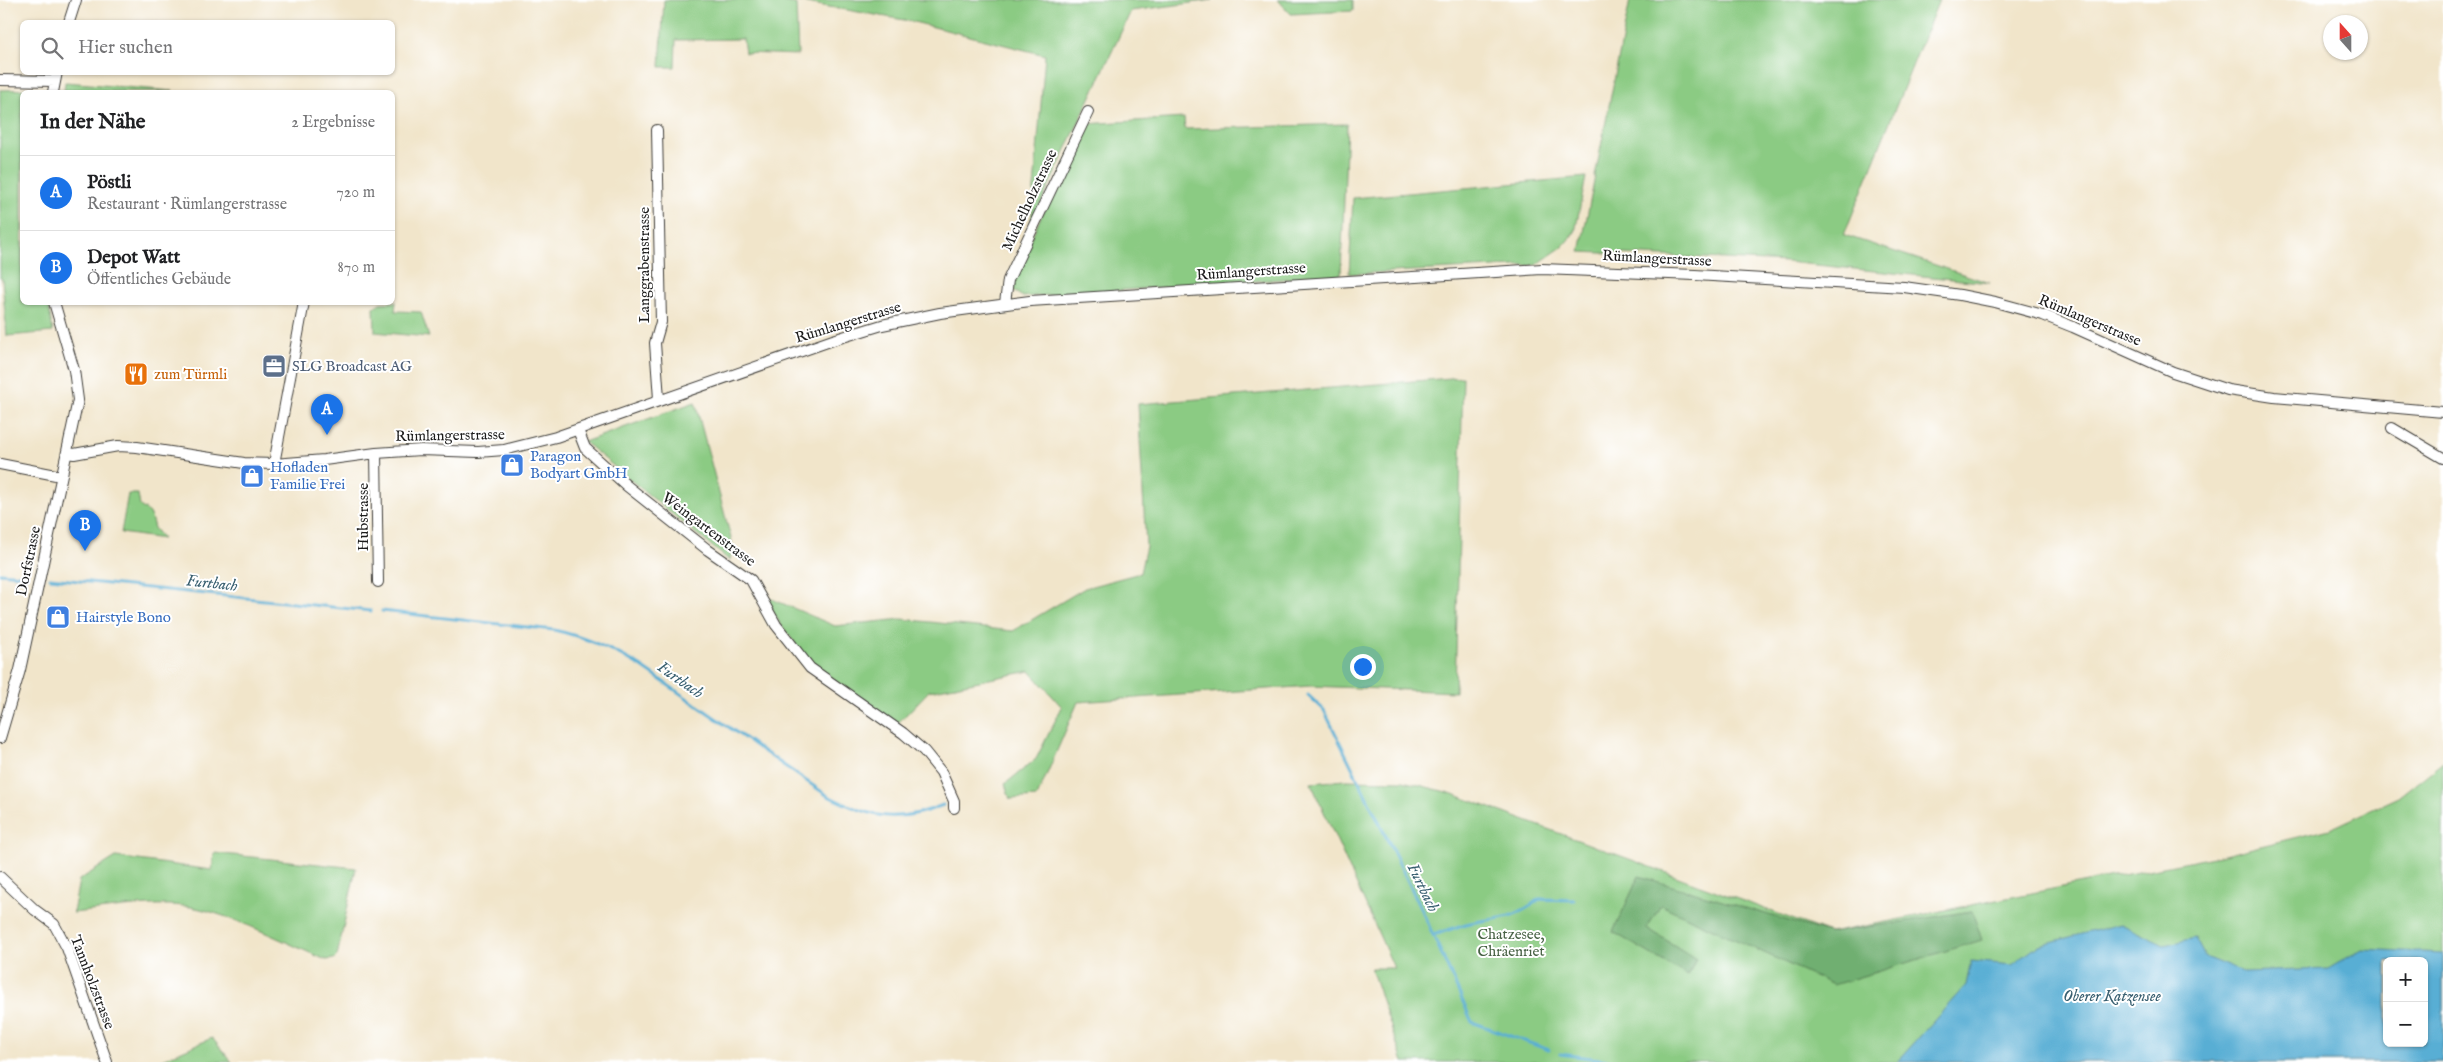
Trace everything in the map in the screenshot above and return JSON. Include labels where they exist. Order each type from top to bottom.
[{"type":"street","points":[[70,20],[76,0]]},
{"type":"street","points":[[0,80],[56,77],[53,90]]},
{"type":"street","name":"Michelholzstrasse","points":[[1005,303],[1008,280],[1088,112]]},
{"type":"street","name":"Langgrabenstrasse","points":[[657,130],[661,322],[654,343],[659,399]]},
{"type":"street","name":"Rümlangerstrasse","points":[[68,452],[74,454],[118,446],[137,447],[244,463],[274,464],[376,453],[504,450],[535,444],[578,430],[659,399],[882,325],[1005,303],[1542,269],[1694,275],[1904,287],[1995,302],[2043,315],[2073,326],[2173,372],[2228,390],[2274,398],[2443,412]]},
{"type":"street","name":"Dorfstrasse","points":[[0,738],[20,670],[78,400],[74,370],[55,305]]},
{"type":"street","points":[[274,464],[303,305]]},
{"type":"street","points":[[2392,428],[2443,458]]},
{"type":"street","name":"Weingartenstrasse","points":[[578,430],[585,448],[628,486],[708,550],[751,580],[776,625],[810,668],[830,685],[903,733],[924,751],[941,772],[954,801],[954,808]]},
{"type":"street","name":"Hubstrasse","points":[[376,453],[378,582]]},
{"type":"street","points":[[0,464],[61,476]]},
{"type":"street","name":"Tannholzstrasse","points":[[0,877],[35,910],[54,924],[67,948],[107,1062]]},
{"type":"green space","points":[[664,0],[769,0],[796,4],[798,55],[745,53],[743,39],[676,40],[675,67],[660,67]]},
{"type":"green space","points":[[789,0],[1213,0],[1131,11],[1031,224],[1045,55],[910,21]]},
{"type":"green space","points":[[1278,0],[1353,0],[1353,11],[1291,14]]},
{"type":"green space","points":[[1630,0],[1939,0],[1844,235],[1990,283],[1787,262],[1580,252]]},
{"type":"green space","points":[[65,82],[161,90],[64,90]]},
{"type":"green space","points":[[34,89],[35,90],[20,90],[20,305],[48,305],[53,332],[7,336],[2,279],[0,278],[0,90]]},
{"type":"green space","points":[[1184,118],[1185,129],[1347,124],[1341,275],[1023,297],[1015,292],[1011,280],[1085,124]]},
{"type":"green space","points":[[1586,177],[1575,232],[1562,247],[1536,265],[1349,274],[1353,198]]},
{"type":"green space","points":[[396,302],[395,311],[421,312],[429,337],[375,332],[374,307],[377,305],[395,305]]},
{"type":"green space","points":[[1463,377],[1455,692],[1311,686],[1078,702],[1037,797],[1010,799],[1005,784],[1036,759],[1062,707],[1030,671],[929,691],[896,725],[811,664],[780,624],[765,596],[835,626],[902,619],[1013,631],[1085,588],[1140,573],[1146,546],[1138,404]]},
{"type":"green space","points":[[695,402],[732,542],[730,561],[584,442]]},
{"type":"green space","points":[[128,494],[138,494],[140,506],[150,513],[154,528],[163,539],[121,533]]},
{"type":"green space","name":"Chatzesee, Chräenriet","points":[[2443,762],[2443,1062],[1403,1062],[1371,968],[1394,968],[1311,783],[1345,780],[1403,781],[1450,793],[1830,933],[2224,855],[2330,829],[2399,797]]},
{"type":"green space","points":[[214,853],[356,868],[337,956],[334,959],[326,960],[242,923],[191,907],[147,905],[73,913],[79,880],[116,857],[212,870]]},
{"type":"green space","points":[[1639,876],[1829,933],[1972,911],[1982,940],[1833,985],[1661,905],[1647,928],[1696,959],[1688,976],[1613,932]]},
{"type":"green space","points":[[212,1038],[232,1062],[156,1062]]},
{"type":"water","name":"Oberer Katzensee","points":[[2120,924],[2164,945],[2195,938],[2205,957],[2242,972],[2328,969],[2362,949],[2443,953],[2443,1062],[1897,1062],[1966,985],[1971,961],[2012,965],[2039,945]]},
{"type":"waterway","name":"Furtbach","points":[[0,573],[22,575]]},
{"type":"waterway","name":"Furtbach","points":[[50,578],[371,611]]},
{"type":"waterway","name":"Furtbach","points":[[382,611],[554,630],[589,640],[642,667],[828,796],[872,814],[885,816],[912,815],[943,805]]},
{"type":"waterway","name":"Furtbach","points":[[1308,695],[1324,710],[1421,908],[1472,1022],[1549,1050]]},
{"type":"waterway","points":[[1433,935],[1466,924],[1513,915],[1539,899],[1574,900]]},
{"type":"waterway","name":"Furtbach","points":[[1560,1054],[1622,1062]]},
{"type":"place","name":"SLG Broadcast AG","points":[[274,366]]},
{"type":"place","name":"zum Türmli","points":[[136,374]]},
{"type":"place","name":"Pöstli","points":[[327,435]]},
{"type":"place","name":"Paragon Bodyart GmbH","points":[[512,465]]},
{"type":"place","name":"Hofladen Familie Frei","points":[[252,476]]},
{"type":"place","name":"Depot Watt","points":[[85,551]]},
{"type":"place","name":"Hairstyle Bono","points":[[58,617]]}]
